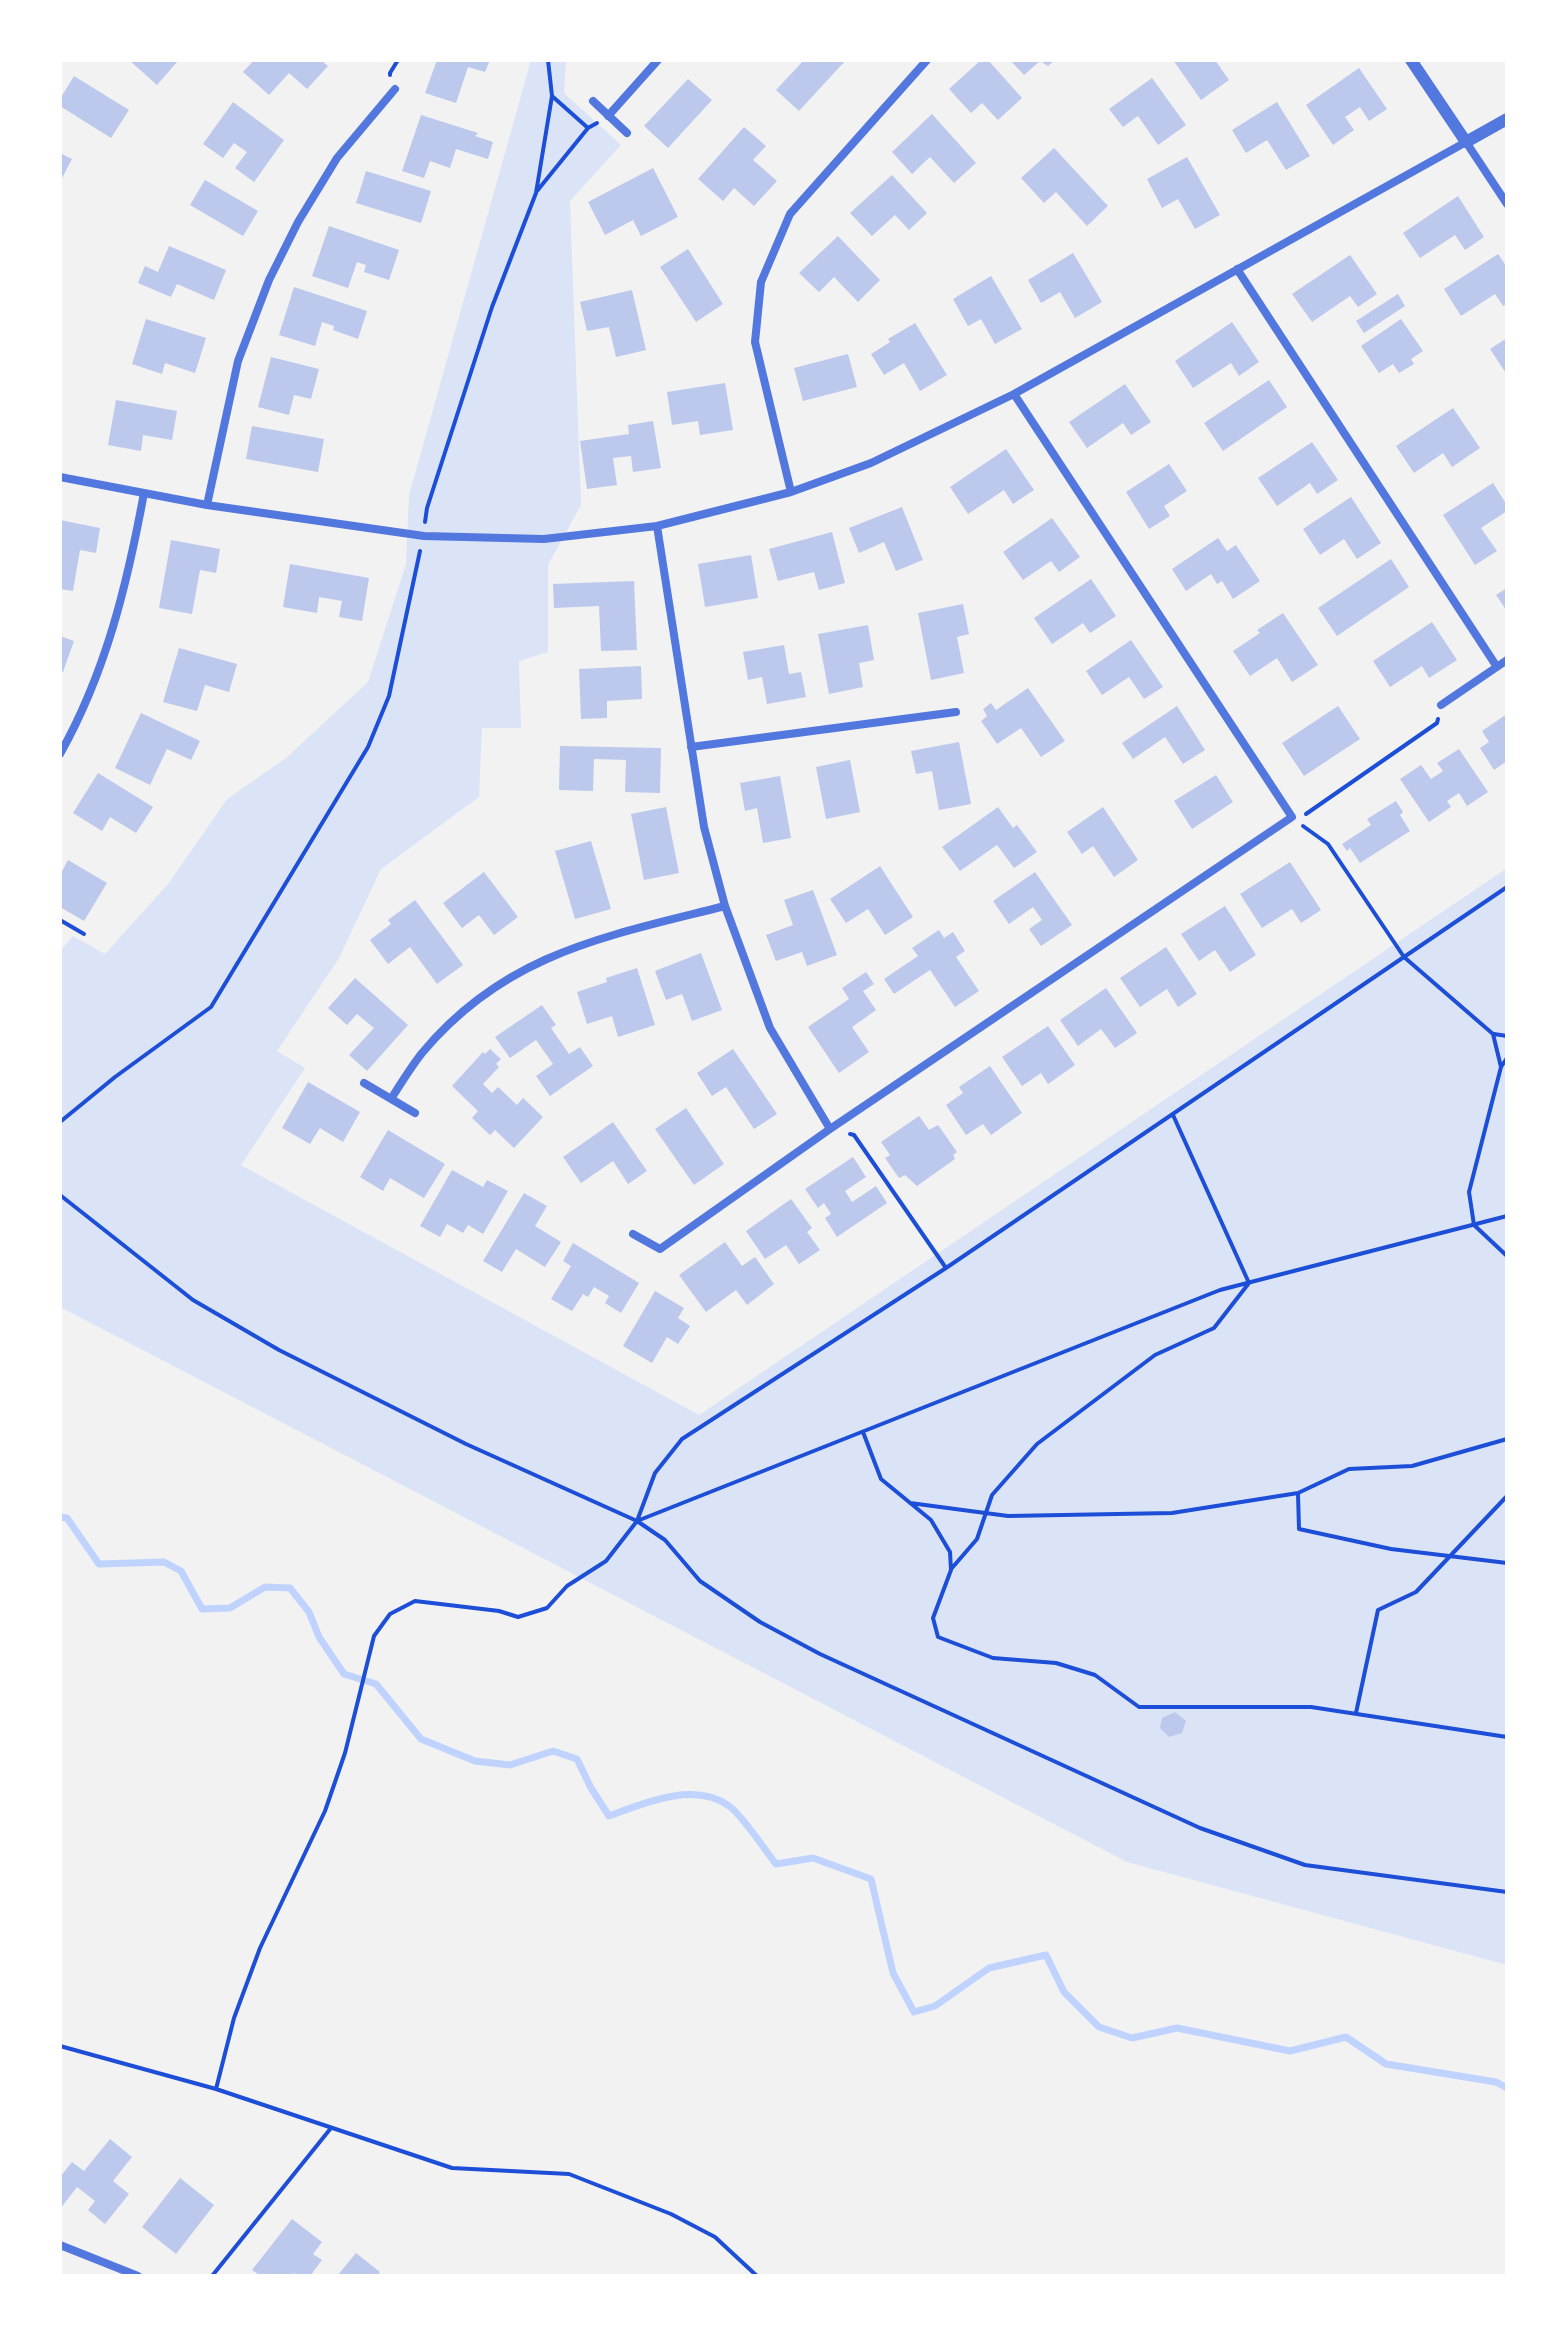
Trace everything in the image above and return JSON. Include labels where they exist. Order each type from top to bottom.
[{"type":"street","points":[[608,116],[658,60]]},
{"type":"street","points":[[791,492],[755,342],[761,282],[790,214],[927,60]]},
{"type":"street","points":[[1411,60],[1507,204]]},
{"type":"street","points":[[207,505],[238,361],[269,280],[298,222],[337,158],[395,89]]},
{"type":"street","points":[[593,101],[627,133]]},
{"type":"street","points":[[60,477],[207,505],[424,536],[544,539],[657,526],[791,492],[871,463],[1014,394],[1507,119]]},
{"type":"street","points":[[1237,269],[1497,667]]},
{"type":"street","points":[[633,1234],[660,1249],[830,1129],[1292,817],[1014,394]]},
{"type":"street","points":[[60,754],[106,655],[129,575],[144,493]]},
{"type":"street","points":[[657,526],[704,827],[725,906],[770,1028],[830,1129]]},
{"type":"street","points":[[1441,705],[1507,660]]},
{"type":"street","points":[[691,747],[956,712]]},
{"type":"street","points":[[391,1099],[422,1053],[460,1014],[504,980],[553,954],[725,906]]},
{"type":"street","points":[[364,1083],[415,1113]]},
{"type":"street","points":[[60,2245],[138,2276]]},
{"type":"path","points":[[60,1122],[115,1077],[211,1007],[368,747],[389,696],[424,536],[427,508],[483,335],[536,193],[552,96],[548,60]]},
{"type":"path","points":[[552,96],[588,128]]},
{"type":"path","points":[[536,193],[588,128],[608,116]]},
{"type":"path","points":[[1292,817],[1308,814],[1437,723],[1441,705]]},
{"type":"path","points":[[1292,817],[1328,844],[1404,957],[1493,1034],[1507,1036]]},
{"type":"path","points":[[216,2089],[234,2018],[260,1948],[325,1811],[345,1753],[374,1636],[390,1614],[415,1601],[499,1611],[518,1617],[547,1608],[567,1586],[606,1561],[637,1521],[655,1473],[682,1439],[946,1268],[1507,887]]},
{"type":"path","points":[[60,920],[84,934]]},
{"type":"path","points":[[1493,1034],[1501,1067]]},
{"type":"path","points":[[1507,1058],[1501,1067],[1469,1192],[1474,1225],[1507,1256]]},
{"type":"path","points":[[1172,1114],[1249,1283]]},
{"type":"path","points":[[830,1129],[854,1135],[946,1268]]},
{"type":"path","points":[[60,1195],[193,1300],[279,1350],[466,1444],[637,1521],[665,1540],[700,1581],[760,1622],[820,1654],[1200,1828],[1305,1865],[1507,1892]]},
{"type":"path","points":[[637,1521],[1220,1290],[1507,1216]]},
{"type":"path","points":[[1249,1283],[1214,1328],[1155,1355],[1037,1444],[992,1495],[977,1539],[951,1570],[933,1618],[938,1637],[993,1658],[1056,1663],[1095,1675],[1139,1707],[1311,1707],[1507,1737]]},
{"type":"path","points":[[863,1432],[881,1479],[931,1520],[950,1552],[951,1570]]},
{"type":"path","points":[[908,1503],[1008,1516],[1172,1513],[1298,1493],[1349,1469],[1412,1466],[1507,1439]]},
{"type":"path","points":[[1298,1493],[1299,1529],[1391,1549],[1507,1563]]},
{"type":"path","points":[[1356,1713],[1378,1610],[1416,1592],[1507,1496]]},
{"type":"path","points":[[60,2046],[216,2089],[452,2168],[569,2174],[671,2214],[715,2237],[757,2276]]},
{"type":"path","points":[[212,2276],[331,2128]]},
{"type":"shaded area","points":[[531,60],[566,60],[564,93],[621,145],[570,201],[581,505],[548,565],[548,652],[519,661],[521,728],[482,728],[479,797],[381,869],[339,958],[277,1051],[305,1068],[241,1165],[699,1415],[1507,868],[1507,1965],[1127,1862],[60,1307],[60,951],[73,936],[105,954],[168,884],[227,799],[286,758],[368,682],[406,564],[409,495]]},
{"type":"building","points":[[129,60],[174,60],[177,62],[157,85]]},
{"type":"building","points":[[254,60],[321,60],[328,66],[307,89],[289,73],[269,95],[243,72]]},
{"type":"building","points":[[437,60],[490,60],[485,72],[468,67],[456,103],[425,93]]},
{"type":"building","points":[[804,60],[846,60],[799,111],[776,90]]},
{"type":"building","points":[[981,60],[988,60],[1022,98],[998,120],[982,103],[971,113],[949,89]]},
{"type":"building","points":[[1010,60],[1055,60],[1048,66],[1040,61],[1024,75]]},
{"type":"building","points":[[1173,60],[1215,60],[1229,80],[1201,100]]},
{"type":"building","points":[[1359,68],[1387,109],[1369,121],[1360,107],[1345,117],[1354,130],[1333,145],[1306,105]]},
{"type":"building","points":[[74,76],[129,110],[111,138],[60,106],[60,99]]},
{"type":"building","points":[[1152,78],[1186,125],[1158,145],[1138,116],[1123,127],[1109,109]]},
{"type":"building","points":[[688,79],[712,100],[668,148],[644,126]]},
{"type":"building","points":[[233,102],[284,140],[254,182],[235,168],[247,152],[234,143],[223,158],[203,144]]},
{"type":"building","points":[[1277,102],[1310,156],[1286,170],[1267,140],[1246,153],[1232,130]]},
{"type":"building","points":[[932,114],[976,163],[954,183],[930,157],[912,174],[892,152]]},
{"type":"building","points":[[421,115],[478,133],[475,136],[493,142],[488,159],[456,149],[450,168],[430,161],[424,178],[402,171]]},
{"type":"building","points":[[744,127],[766,146],[753,160],[777,181],[754,206],[734,188],[723,201],[698,179]]},
{"type":"building","points":[[1054,148],[1108,206],[1087,226],[1056,192],[1044,203],[1021,178]]},
{"type":"building","points":[[60,153],[72,159],[60,182]]},
{"type":"building","points":[[1187,157],[1220,215],[1195,229],[1178,199],[1162,208],[1147,179]]},
{"type":"building","points":[[653,168],[678,217],[641,236],[633,220],[605,235],[588,202]]},
{"type":"building","points":[[366,171],[431,191],[421,223],[356,203]]},
{"type":"building","points":[[892,175],[927,213],[909,230],[895,215],[872,236],[850,213]]},
{"type":"building","points":[[205,180],[258,211],[243,236],[190,205]]},
{"type":"building","points":[[1458,196],[1484,237],[1465,250],[1455,235],[1420,258],[1403,233]]},
{"type":"building","points":[[329,226],[399,250],[389,280],[364,272],[366,265],[357,262],[348,288],[312,276]]},
{"type":"building","points":[[838,236],[880,280],[858,302],[834,277],[819,292],[799,273]]},
{"type":"building","points":[[169,246],[226,270],[214,300],[177,284],[171,297],[138,283],[145,266],[158,272]]},
{"type":"building","points":[[688,249],[723,304],[696,322],[660,267]]},
{"type":"building","points":[[1073,253],[1102,302],[1075,318],[1060,292],[1041,303],[1028,280]]},
{"type":"building","points":[[1498,254],[1507,267],[1507,304],[1503,306],[1495,294],[1461,316],[1444,289]]},
{"type":"building","points":[[1350,255],[1377,294],[1358,307],[1350,296],[1312,322],[1292,294]]},
{"type":"building","points":[[991,276],[1022,329],[995,344],[981,319],[968,326],[953,299]]},
{"type":"building","points":[[294,287],[367,311],[358,339],[333,330],[334,326],[322,322],[315,346],[279,335]]},
{"type":"building","points":[[632,290],[646,350],[616,357],[609,327],[587,331],[580,302]]},
{"type":"building","points":[[1398,294],[1405,306],[1364,333],[1356,321]]},
{"type":"building","points":[[146,319],[206,338],[195,373],[165,363],[162,374],[132,364]]},
{"type":"building","points":[[1401,319],[1423,351],[1411,359],[1414,364],[1399,373],[1393,364],[1379,373],[1361,346]]},
{"type":"building","points":[[1232,322],[1259,362],[1239,376],[1231,363],[1193,388],[1175,361]]},
{"type":"building","points":[[915,323],[947,375],[920,391],[904,363],[884,375],[871,354],[890,342],[888,339]]},
{"type":"building","points":[[1507,338],[1507,375],[1490,349]]},
{"type":"building","points":[[848,354],[857,387],[803,401],[794,368]]},
{"type":"building","points":[[271,357],[319,369],[311,399],[294,395],[289,415],[258,407]]},
{"type":"building","points":[[1269,380],[1287,407],[1223,451],[1204,423]]},
{"type":"building","points":[[725,383],[733,430],[700,435],[698,421],[672,425],[667,392]]},
{"type":"building","points":[[1125,384],[1151,422],[1131,435],[1123,423],[1087,448],[1069,422]]},
{"type":"building","points":[[116,400],[177,411],[172,440],[143,435],[141,451],[108,445]]},
{"type":"building","points":[[1453,408],[1480,448],[1452,467],[1443,453],[1414,473],[1396,446]]},
{"type":"building","points":[[653,421],[661,468],[633,472],[631,456],[613,458],[617,485],[587,489],[580,441],[629,434],[628,425]]},
{"type":"building","points":[[252,426],[324,439],[318,472],[246,459]]},
{"type":"building","points":[[1312,442],[1338,480],[1317,494],[1310,483],[1277,506],[1258,478]]},
{"type":"building","points":[[1006,449],[1034,490],[1013,504],[1004,490],[968,514],[950,487]]},
{"type":"building","points":[[1169,464],[1187,491],[1164,506],[1170,516],[1149,529],[1126,492]]},
{"type":"building","points":[[1493,483],[1507,505],[1507,511],[1481,528],[1497,551],[1475,565],[1443,515]]},
{"type":"building","points":[[1351,497],[1381,543],[1357,559],[1344,539],[1320,555],[1303,529]]},
{"type":"building","points":[[902,507],[923,560],[896,571],[884,542],[859,553],[849,528]]},
{"type":"building","points":[[1052,518],[1080,557],[1059,572],[1051,561],[1023,580],[1003,552]]},
{"type":"building","points":[[60,520],[100,528],[96,553],[80,550],[73,591],[60,589]]},
{"type":"building","points":[[832,532],[845,583],[819,590],[814,572],[778,581],[769,549]]},
{"type":"building","points":[[1218,538],[1227,551],[1236,545],[1260,581],[1233,599],[1222,581],[1217,584],[1211,574],[1186,591],[1172,569]]},
{"type":"building","points":[[171,540],[220,549],[216,573],[200,570],[192,614],[159,608]]},
{"type":"building","points":[[751,555],[758,598],[705,607],[698,564]]},
{"type":"building","points":[[1391,559],[1409,587],[1337,636],[1318,608]]},
{"type":"building","points":[[290,564],[369,578],[362,621],[339,617],[342,601],[319,597],[317,613],[283,607]]},
{"type":"building","points":[[1091,579],[1116,616],[1090,633],[1083,623],[1052,644],[1034,618]]},
{"type":"building","points":[[634,581],[637,650],[601,651],[599,606],[554,608],[553,584]]},
{"type":"building","points":[[1507,588],[1507,611],[1496,595]]},
{"type":"building","points":[[963,604],[969,634],[957,637],[964,673],[931,680],[918,613]]},
{"type":"building","points":[[1283,613],[1318,665],[1292,682],[1277,658],[1250,676],[1233,651]]},
{"type":"building","points":[[1432,622],[1457,660],[1429,678],[1422,666],[1390,687],[1373,661]]},
{"type":"building","points":[[868,625],[874,660],[859,663],[863,687],[829,694],[818,634]]},
{"type":"building","points":[[60,636],[74,641],[63,672],[60,671]]},
{"type":"building","points":[[1131,640],[1163,687],[1144,699],[1129,677],[1102,695],[1086,671]]},
{"type":"building","points":[[784,645],[789,674],[801,672],[806,697],[767,704],[762,677],[748,680],[743,652]]},
{"type":"building","points":[[179,648],[237,664],[229,692],[205,685],[197,711],[163,702]]},
{"type":"building","points":[[641,666],[642,699],[607,701],[607,718],[581,719],[579,669]]},
{"type":"building","points":[[1028,688],[1065,741],[1041,757],[1021,728],[997,744],[981,721],[987,716],[983,709],[991,703],[996,710]]},
{"type":"building","points":[[1177,706],[1205,750],[1183,764],[1165,737],[1133,759],[1122,743]]},
{"type":"building","points":[[1338,706],[1360,739],[1304,776],[1282,743]]},
{"type":"building","points":[[141,713],[200,741],[191,760],[167,749],[150,785],[115,768]]},
{"type":"building","points":[[1507,714],[1507,761],[1494,770],[1480,748],[1489,742],[1482,731]]},
{"type":"building","points":[[959,742],[971,804],[939,810],[932,771],[916,774],[911,751]]},
{"type":"building","points":[[560,746],[661,748],[660,793],[625,792],[626,760],[594,759],[593,791],[559,790]]},
{"type":"building","points":[[1459,749],[1488,792],[1467,806],[1459,793],[1447,801],[1451,807],[1429,822],[1400,779],[1421,765],[1431,779],[1443,771],[1437,763]]},
{"type":"building","points":[[850,760],[860,812],[826,819],[816,767]]},
{"type":"building","points":[[98,773],[153,807],[136,833],[110,817],[102,831],[73,813]]},
{"type":"building","points":[[1216,775],[1233,802],[1192,829],[1174,801]]},
{"type":"building","points":[[780,776],[791,838],[763,843],[757,808],[745,811],[740,783]]},
{"type":"building","points":[[1396,801],[1410,831],[1360,863],[1350,848],[1347,851],[1342,844],[1371,825],[1367,819]]},
{"type":"building","points":[[666,807],[679,873],[644,880],[631,814]]},
{"type":"building","points":[[998,807],[1013,828],[1017,825],[1037,852],[1014,868],[997,845],[960,871],[942,847]]},
{"type":"building","points":[[1103,807],[1138,860],[1114,877],[1093,846],[1082,854],[1067,832]]},
{"type":"building","points":[[591,841],[611,909],[575,919],[555,851]]},
{"type":"building","points":[[68,860],[107,883],[84,921],[60,907],[60,875]]},
{"type":"building","points":[[1290,862],[1321,910],[1301,923],[1292,909],[1262,928],[1240,894]]},
{"type":"building","points":[[880,866],[913,917],[885,935],[868,909],[846,923],[830,899]]},
{"type":"building","points":[[484,872],[518,917],[494,935],[479,915],[462,928],[443,903]]},
{"type":"building","points":[[1035,872],[1072,925],[1041,946],[1029,929],[1042,920],[1033,907],[1009,924],[993,901]]},
{"type":"building","points":[[813,890],[837,955],[807,966],[802,952],[776,961],[766,935],[793,925],[784,900]]},
{"type":"building","points":[[415,900],[463,965],[437,984],[410,947],[388,964],[370,940],[391,924],[388,920]]},
{"type":"building","points":[[1225,906],[1256,955],[1230,972],[1215,950],[1199,961],[1181,934]]},
{"type":"building","points":[[939,930],[944,938],[953,932],[965,951],[956,957],[979,991],[955,1007],[930,970],[894,994],[884,979],[918,956],[912,948]]},
{"type":"building","points":[[1166,947],[1197,994],[1178,1007],[1167,989],[1140,1007],[1120,978]]},
{"type":"building","points":[[701,953],[722,1010],[692,1021],[682,994],[666,1000],[655,971]]},
{"type":"building","points":[[637,968],[655,1025],[618,1037],[612,1016],[587,1024],[577,992]]},
{"type":"building","points":[[866,972],[874,984],[863,991],[876,1010],[852,1027],[869,1052],[839,1073],[808,1027],[849,999],[842,988]]},
{"type":"building","points":[[355,978],[408,1025],[367,1071],[349,1055],[374,1028],[357,1014],[347,1025],[328,1008]]},
{"type":"building","points":[[1106,988],[1137,1033],[1115,1048],[1101,1029],[1078,1046],[1060,1020]]},
{"type":"building","points":[[542,1005],[556,1025],[551,1028],[569,1054],[580,1047],[593,1066],[550,1096],[536,1076],[553,1064],[536,1040],[510,1058],[495,1037]]},
{"type":"building","points":[[1048,1026],[1075,1065],[1048,1084],[1041,1073],[1022,1086],[1002,1057]]},
{"type":"building","points":[[490,1049],[501,1059],[496,1064],[499,1067],[483,1084],[492,1093],[498,1087],[517,1105],[523,1098],[543,1117],[514,1148],[495,1130],[490,1135],[472,1118],[478,1111],[452,1086],[483,1052],[485,1054]]},
{"type":"building","points":[[733,1049],[777,1114],[754,1129],[726,1087],[712,1096],[697,1073]]},
{"type":"building","points":[[990,1066],[1022,1113],[991,1135],[983,1124],[966,1135],[946,1105],[963,1093],[959,1087]]},
{"type":"building","points":[[308,1082],[360,1112],[343,1142],[320,1128],[310,1144],[282,1128]]},
{"type":"building","points":[[686,1108],[724,1164],[694,1185],[655,1129]]},
{"type":"building","points":[[919,1116],[929,1130],[938,1125],[957,1152],[953,1155],[955,1159],[917,1186],[905,1175],[899,1178],[885,1158],[890,1155],[881,1142]]},
{"type":"building","points":[[613,1122],[647,1171],[628,1184],[613,1161],[581,1183],[563,1157]]},
{"type":"building","points":[[388,1130],[445,1164],[424,1198],[390,1178],[383,1191],[360,1177]]},
{"type":"building","points":[[853,1157],[866,1177],[845,1191],[852,1202],[876,1186],[887,1203],[837,1237],[825,1218],[831,1214],[824,1203],[818,1208],[805,1189]]},
{"type":"building","points":[[452,1170],[483,1187],[487,1180],[508,1191],[483,1234],[468,1225],[463,1233],[447,1224],[440,1237],[420,1226]]},
{"type":"building","points":[[524,1193],[547,1206],[535,1226],[561,1242],[545,1267],[516,1249],[502,1272],[483,1261]]},
{"type":"building","points":[[791,1199],[812,1228],[807,1232],[820,1250],[799,1264],[786,1245],[765,1259],[746,1231]]},
{"type":"building","points":[[725,1242],[742,1266],[755,1257],[774,1284],[747,1305],[736,1290],[706,1312],[679,1275]]},
{"type":"building","points":[[573,1243],[639,1283],[621,1313],[605,1303],[609,1296],[594,1287],[588,1297],[583,1294],[572,1311],[551,1299],[571,1266],[563,1261]]},
{"type":"building","points":[[655,1291],[684,1308],[678,1318],[690,1326],[678,1344],[667,1337],[652,1363],[623,1346]]},
{"type":"building","points":[[1175,1712],[1186,1721],[1182,1733],[1169,1737],[1160,1728],[1162,1718]]},
{"type":"building","points":[[110,2139],[132,2157],[113,2181],[129,2194],[105,2224],[88,2210],[95,2201],[77,2187],[60,2209],[60,2177],[72,2162],[84,2171]]},
{"type":"building","points":[[180,2178],[214,2205],[176,2254],[142,2227]]},
{"type":"building","points":[[292,2219],[322,2242],[313,2254],[322,2260],[310,2276],[294,2273],[292,2276],[261,2276],[252,2270]]},
{"type":"building","points":[[356,2253],[380,2272],[377,2276],[337,2276]]},
{"type":"waterway","points":[[60,1517],[67,1518],[99,1564],[164,1562],[181,1571],[202,1609],[230,1608],[265,1587],[290,1588],[309,1612],[319,1637],[344,1674],[376,1684],[421,1739],[475,1761],[510,1765],[553,1751],[577,1759],[609,1816],[669,1797],[700,1795],[715,1799],[729,1806],[740,1817],[776,1864],[813,1858],[871,1879],[893,1973],[914,2012],[935,2006],[989,1968],[1046,1955],[1064,1992],[1099,2027],[1132,2038],[1177,2028],[1290,2051],[1346,2037],[1386,2064],[1496,2082],[1507,2088]]}]
